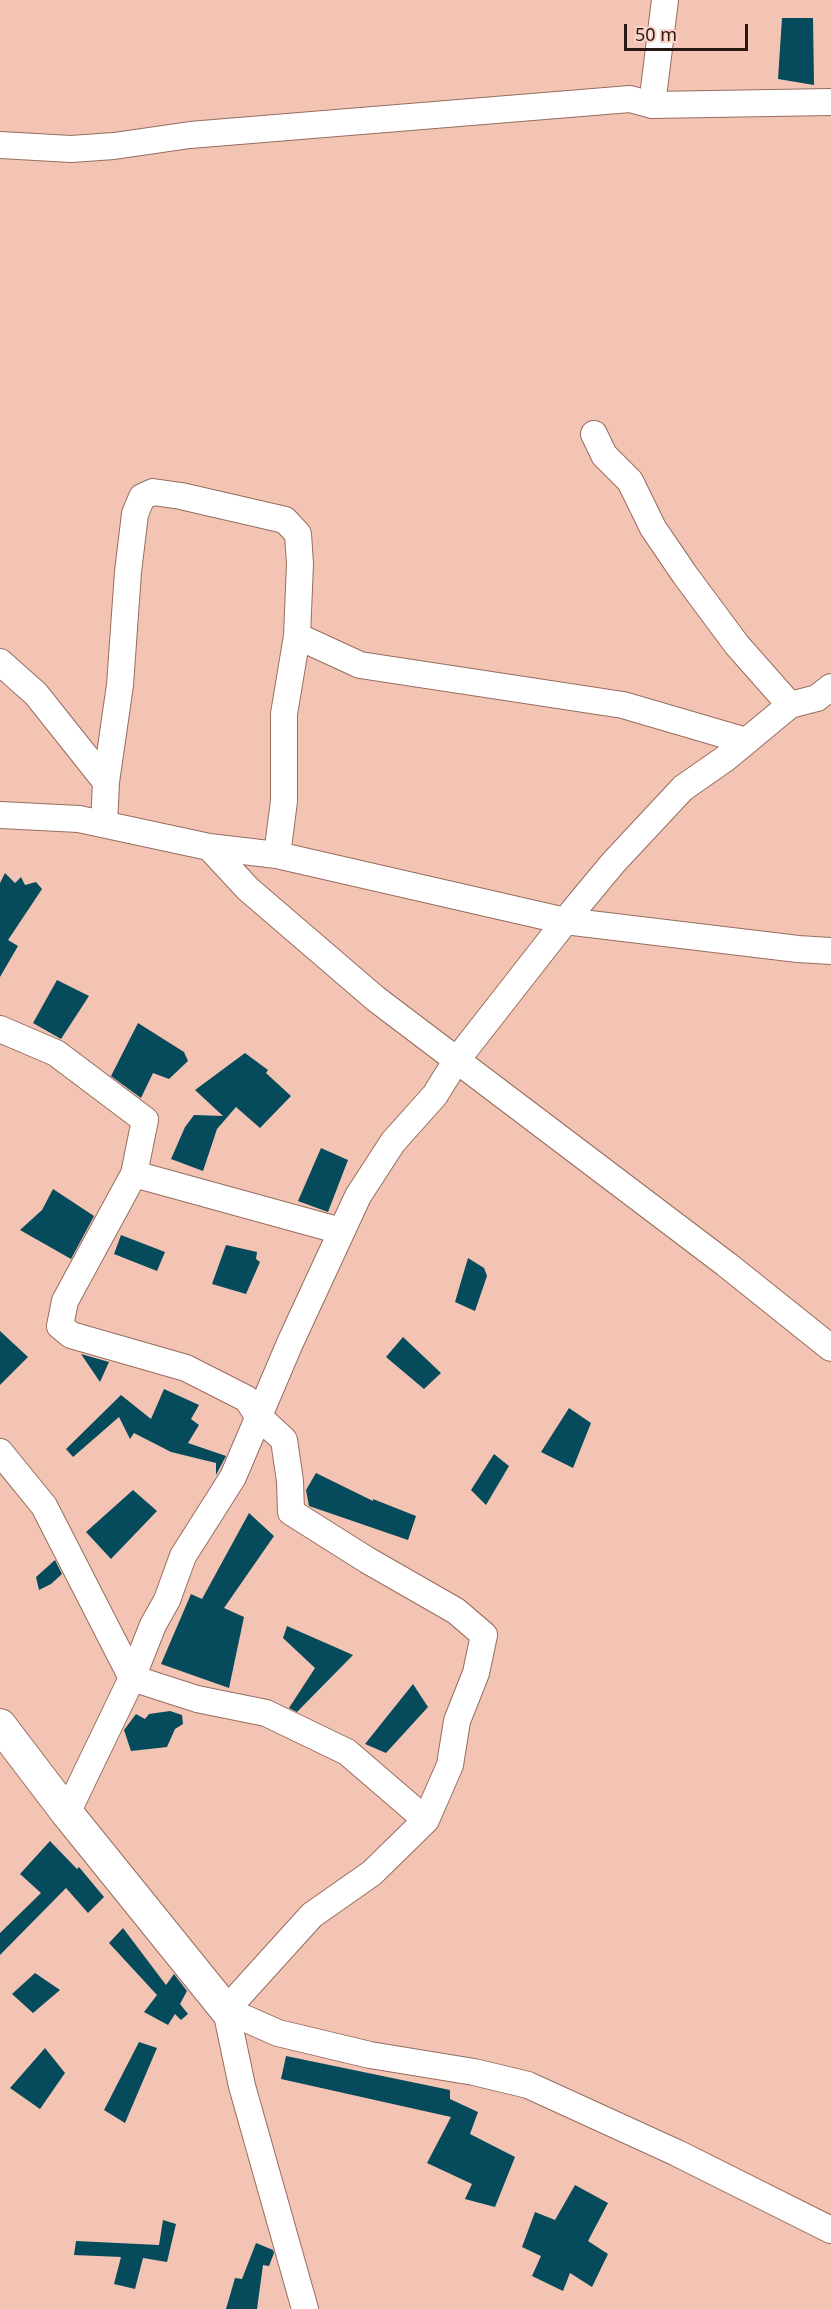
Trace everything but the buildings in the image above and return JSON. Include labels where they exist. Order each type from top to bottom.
[{"type":"main road","points":[[0,1725],[67,1813],[226,2010]]},
{"type":"street","points":[[652,105],[665,0]]},
{"type":"street","points":[[0,145],[82,148],[190,135],[630,99],[652,105],[831,102]]},
{"type":"street","points":[[594,434],[604,455],[630,482],[652,528],[685,575],[737,645],[790,705]]},
{"type":"street","points":[[104,824],[106,782],[120,685],[128,572],[135,514],[142,496],[153,492],[181,496],[285,520],[298,534],[297,636],[284,714],[284,801],[277,855]]},
{"type":"street","points":[[297,636],[360,664],[623,705],[746,741]]},
{"type":"street","points":[[0,662],[36,694],[106,782]]},
{"type":"street","points":[[67,1813],[132,1678],[153,1625],[167,1600],[183,1556],[233,1477],[341,1231],[358,1196],[393,1142],[435,1095],[456,1061],[565,921],[613,863],[683,788],[790,705],[817,698],[831,687]]},
{"type":"street","points":[[1,817],[79,819],[209,847],[277,855],[565,921],[831,951]]},
{"type":"street","points":[[209,847],[248,889],[376,999],[726,1264],[831,1348]]},
{"type":"street","points":[[0,1029],[56,1053],[145,1120],[134,1174],[65,1301],[60,1326],[71,1335],[186,1368],[247,1399],[258,1416],[284,1440],[290,1481],[291,1512],[367,1560],[456,1611],[484,1635],[476,1673],[457,1721],[450,1765],[426,1820],[372,1873],[312,1915],[226,2010]]},
{"type":"street","points":[[134,1174],[341,1231]]},
{"type":"street","points":[[0,1452],[44,1506],[132,1678],[197,1699],[266,1713],[337,1747],[347,1752],[426,1820]]},
{"type":"street","points":[[226,2010],[278,2033],[370,2055],[474,2072],[528,2085],[677,2153],[831,2230]]},
{"type":"street","points":[[226,2010],[242,2086],[305,2309]]}]
